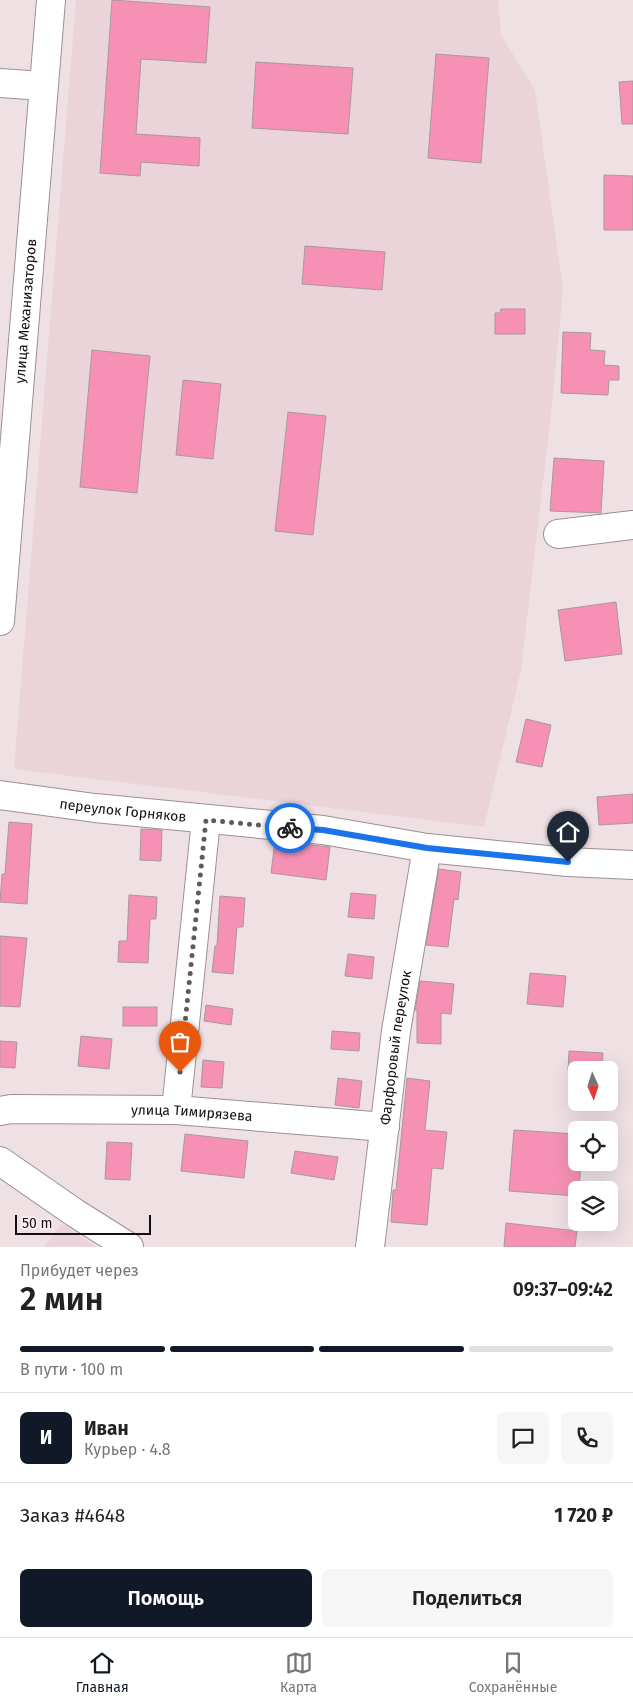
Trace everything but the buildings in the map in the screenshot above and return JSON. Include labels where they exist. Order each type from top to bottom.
[{"type":"street","name":"улица Механизаторов","points":[[0,621],[5,495],[50,0]]},
{"type":"street","points":[[0,83],[42,86]]},
{"type":"street","points":[[558,534],[633,525]]},
{"type":"street","name":"переулок Горняков","points":[[0,795],[206,820],[323,830],[427,848],[568,862],[633,865]]},
{"type":"street","points":[[176,1110],[206,820]]},
{"type":"street","name":"Фарфоровый переулок","points":[[370,1247],[396,1031],[427,848]]},
{"type":"street","name":"улица Тимирязева","points":[[0,1111],[11,1109],[176,1110],[385,1127]]},
{"type":"street","points":[[0,1161],[98,1239],[128,1247]]},
{"type":"shaded area","points":[[76,0],[498,0],[501,35],[535,90],[563,289],[552,405],[521,670],[484,827],[14,769]]},
{"type":"shaded area","points":[[61,1224],[94,1245],[97,1247],[44,1247]]},
{"type":"way so far","points":[[180,1072],[206,820],[290,828]]},
{"type":"route","points":[[290,828],[323,830],[427,848],[568,862]]}]
